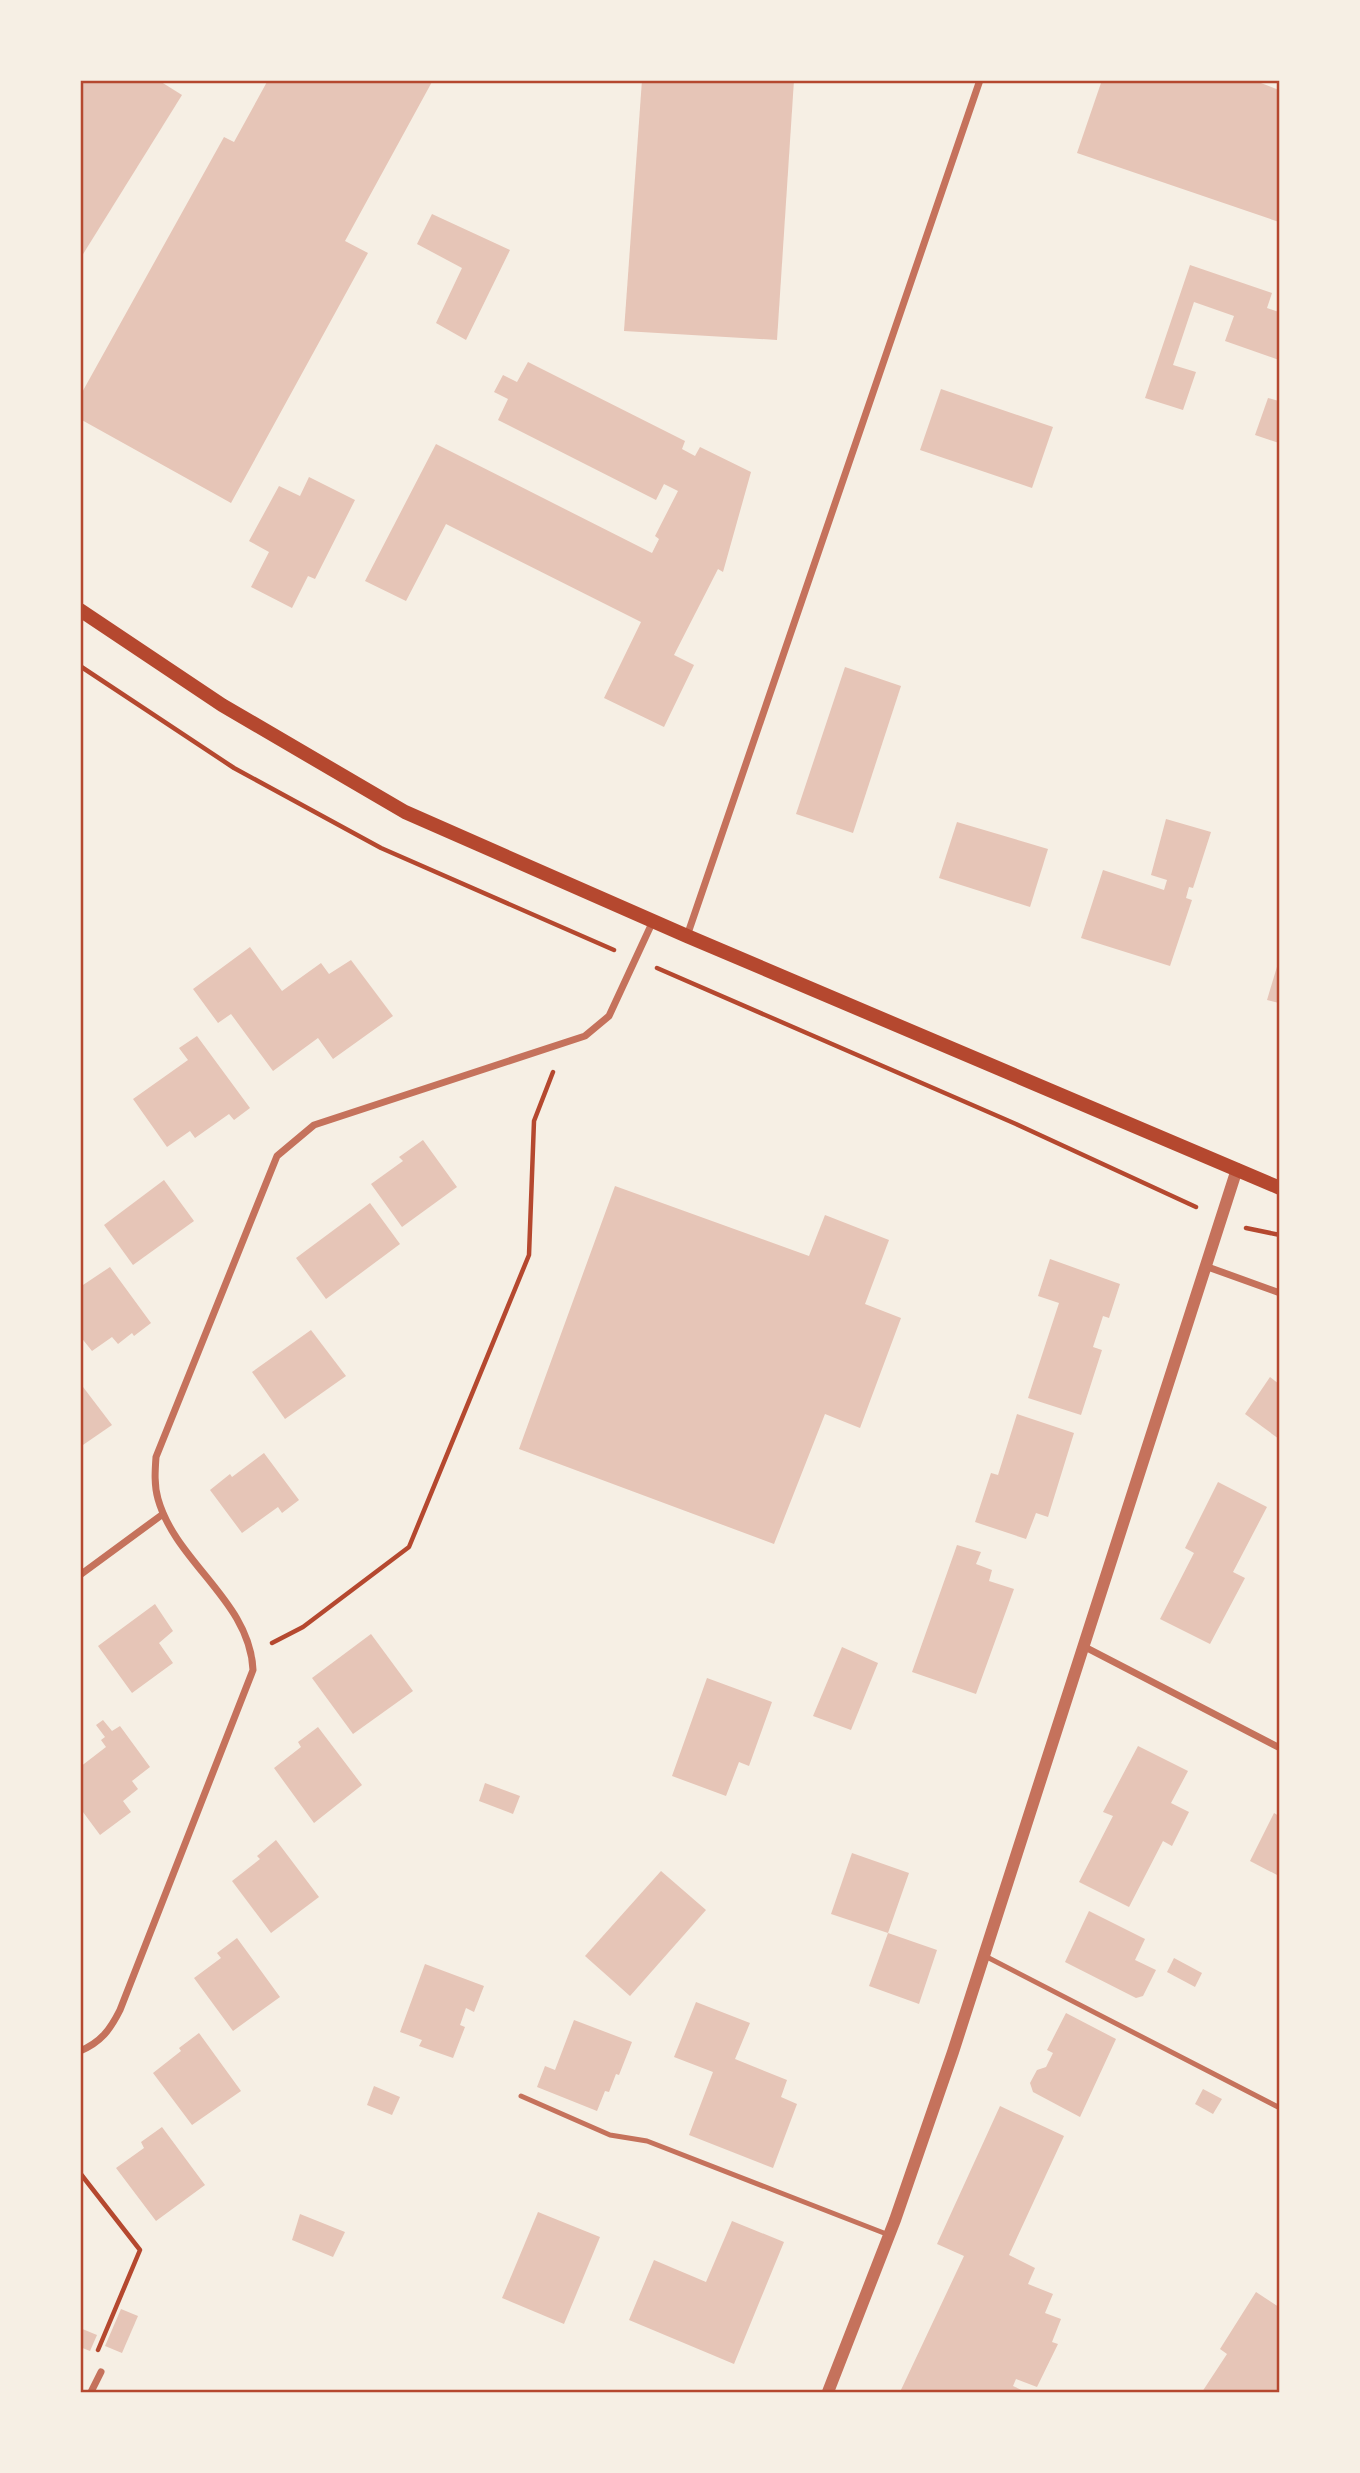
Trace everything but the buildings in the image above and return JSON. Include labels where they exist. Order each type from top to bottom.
[{"type":"main road","points":[[80,610],[222,705],[405,812],[653,922],[1279,1188]]},
{"type":"street","points":[[687,936],[980,80]]},
{"type":"street","points":[[80,2051],[96,2044],[110,2030],[120,2010],[253,1670],[248,1637],[235,1615],[173,1532],[163,1514],[154,1479],[156,1457],[277,1156],[314,1125],[585,1036],[609,1016],[653,922]]},
{"type":"street","points":[[828,2392],[889,2235],[984,1955],[1237,1169]]},
{"type":"street","points":[[1205,1266],[1279,1293]]},
{"type":"street","points":[[80,1575],[163,1514]]},
{"type":"street","points":[[1082,1646],[1279,1748]]},
{"type":"street","points":[[91,2392],[101,2372]]},
{"type":"lane","points":[[984,1955],[1279,2108]]},
{"type":"lane","points":[[521,2096],[610,2135],[647,2141],[889,2235]]},
{"type":"path","points":[[252,1653],[303,1627],[409,1546],[529,1255],[534,1121],[564,1042]]},
{"type":"path","points":[[1248,1229],[1279,1235]]},
{"type":"path","points":[[80,2173],[139,2250],[90,2367],[101,2372]]}]
